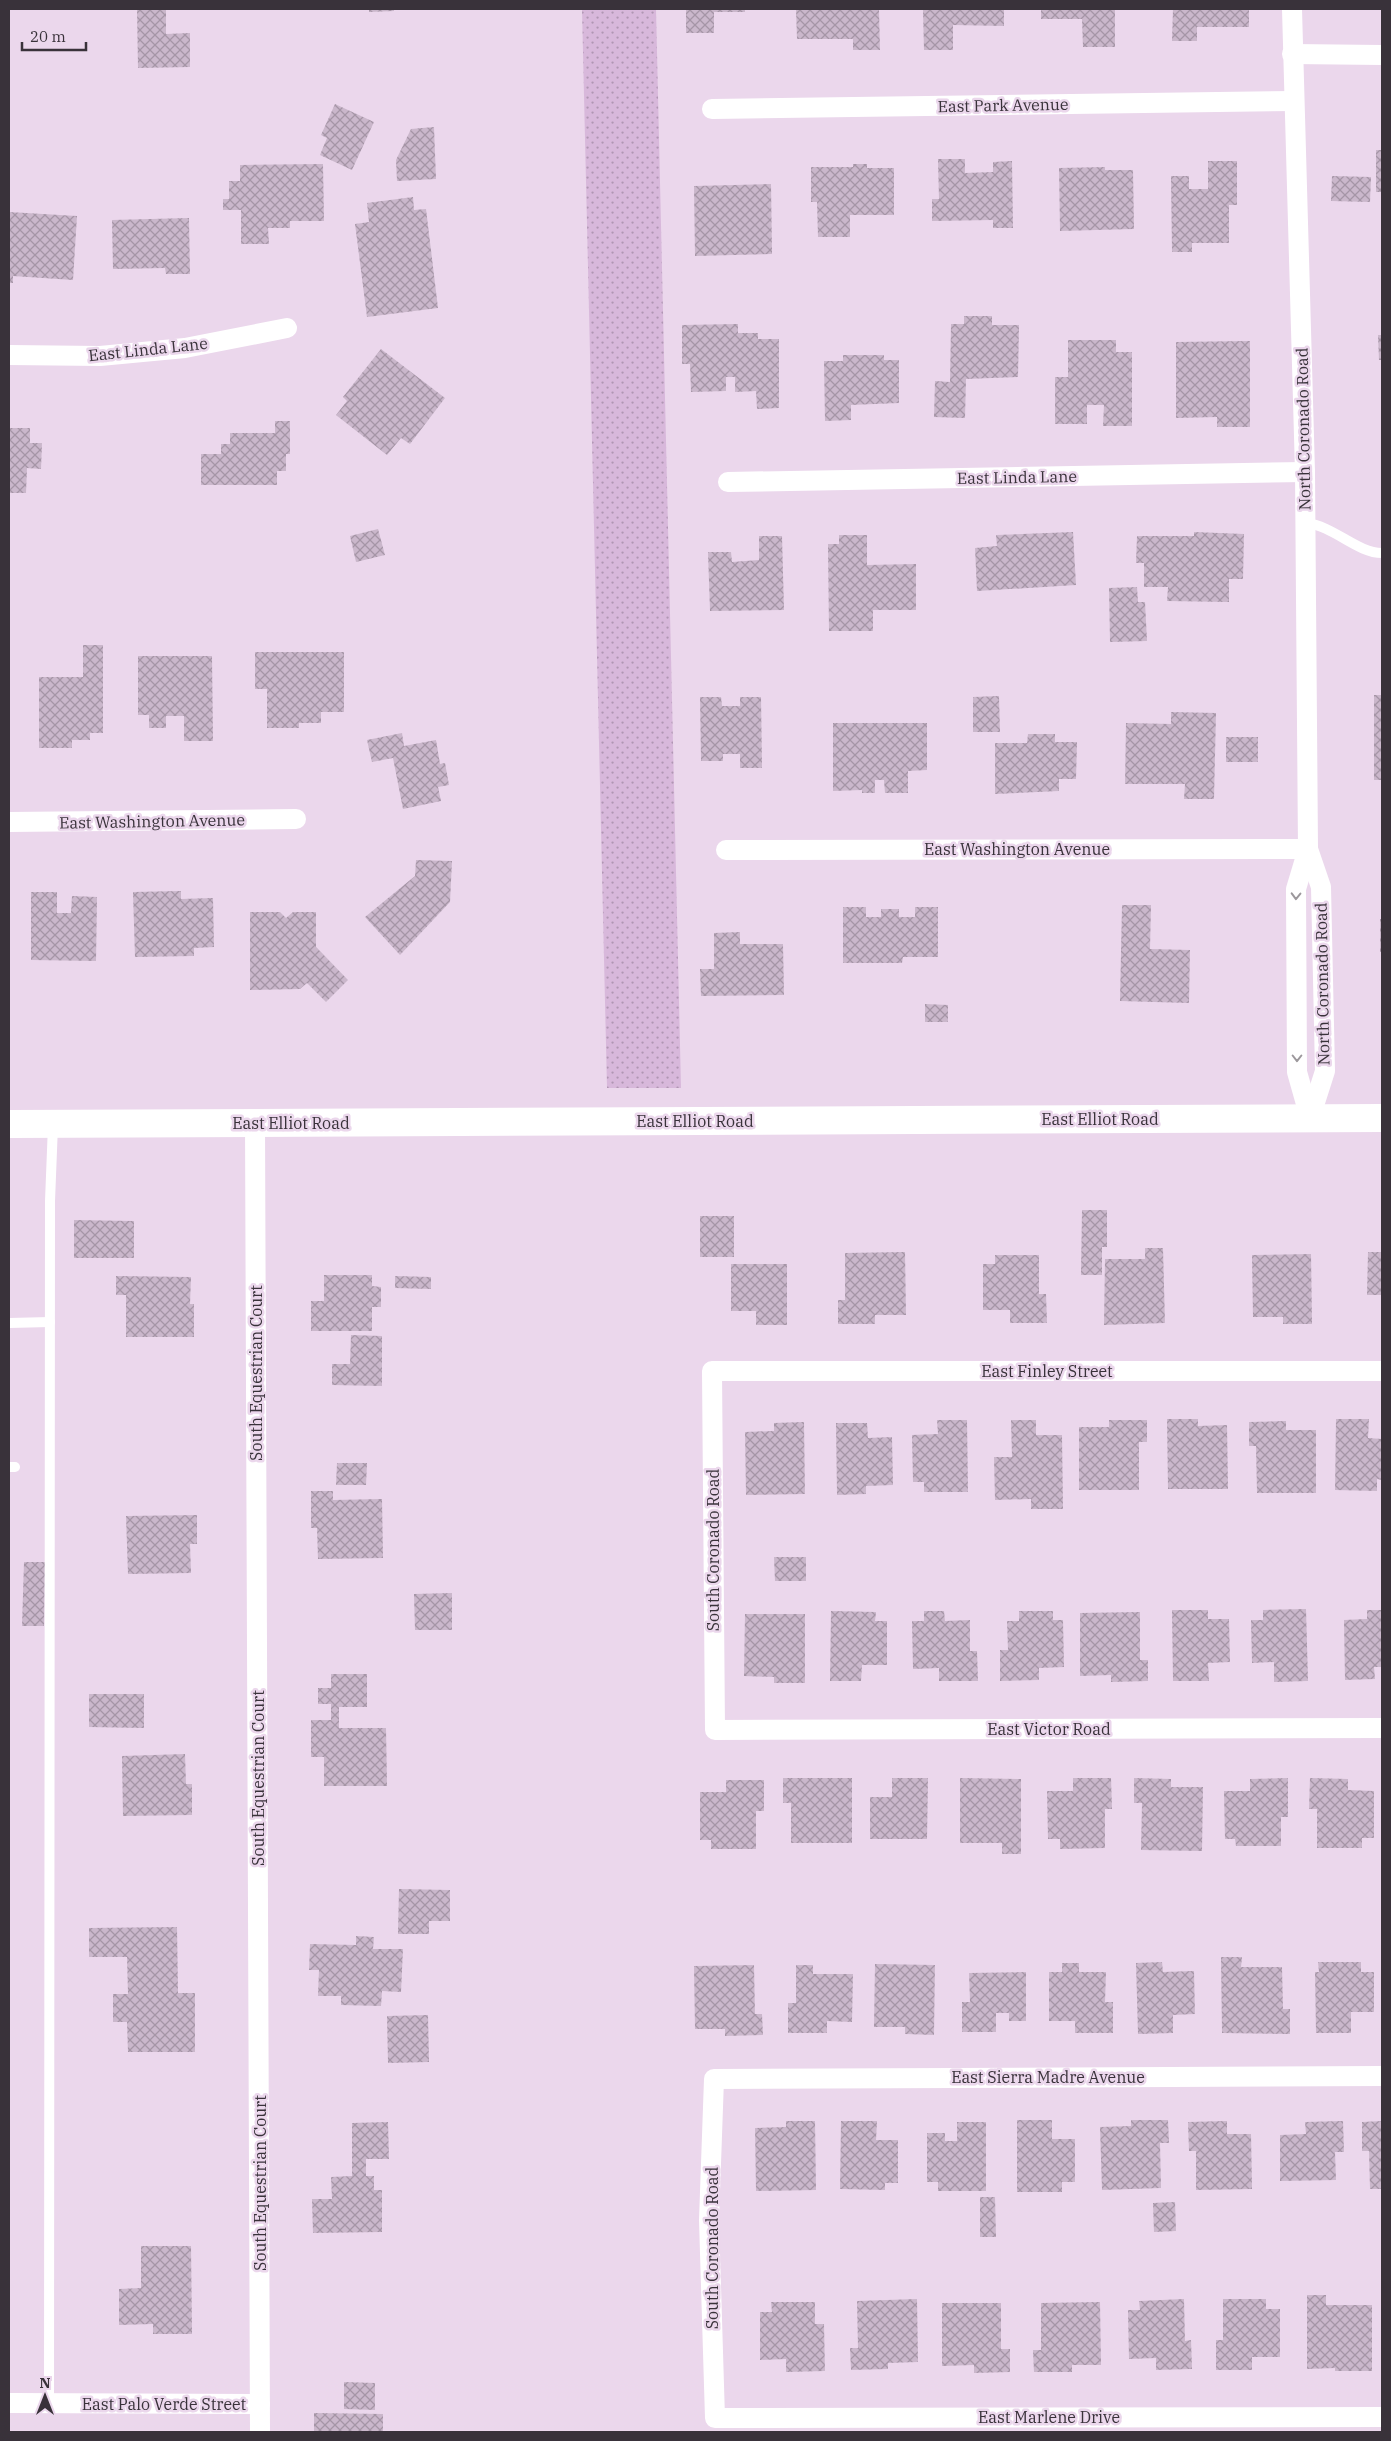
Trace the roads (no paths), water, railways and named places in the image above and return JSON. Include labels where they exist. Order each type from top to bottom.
[{"type":"main road","name":"East Elliot Road","points":[[9,1124],[1382,1118]]},
{"type":"street","name":"North Coronado Road","points":[[1292,9],[1306,523],[1308,849],[1296,889],[1297,1072],[1310,1118]]},
{"type":"street","points":[[1292,54],[1382,55]]},
{"type":"street","name":"East Park Avenue","points":[[712,108],[1294,101]]},
{"type":"street","name":"East Linda Lane","points":[[9,355],[100,356],[185,348],[287,328]]},
{"type":"street","name":"East Linda Lane","points":[[728,482],[1305,472]]},
{"type":"street","name":"East Washington Avenue","points":[[9,822],[296,819]]},
{"type":"street","name":"North Coronado Road","points":[[1308,849],[1321,887],[1325,1071],[1310,1118]]},
{"type":"street","name":"East Washington Avenue","points":[[726,850],[1308,849]]},
{"type":"street","name":"South Equestrian Court","points":[[255,1123],[260,2432]]},
{"type":"street","name":"East Finley Street","points":[[712,1371],[1382,1371]]},
{"type":"street","name":"South Coronado Road","points":[[712,1371],[715,1730]]},
{"type":"street","name":"East Victor Road","points":[[715,1730],[1382,1728]]},
{"type":"street","name":"East Sierra Madre Avenue","points":[[714,2079],[1382,2076]]},
{"type":"street","name":"South Coronado Road","points":[[714,2079],[709,2220],[715,2418]]},
{"type":"street","name":"East Palo Verde Street","points":[[9,2403],[260,2404]]},
{"type":"street","name":"East Marlene Drive","points":[[715,2418],[1382,2417]]},
{"type":"lane","points":[[1306,523],[1320,524],[1357,545],[1382,554]]},
{"type":"lane","points":[[49,2403],[50,1322],[53,1124]]},
{"type":"lane","points":[[9,1323],[50,1322]]}]
